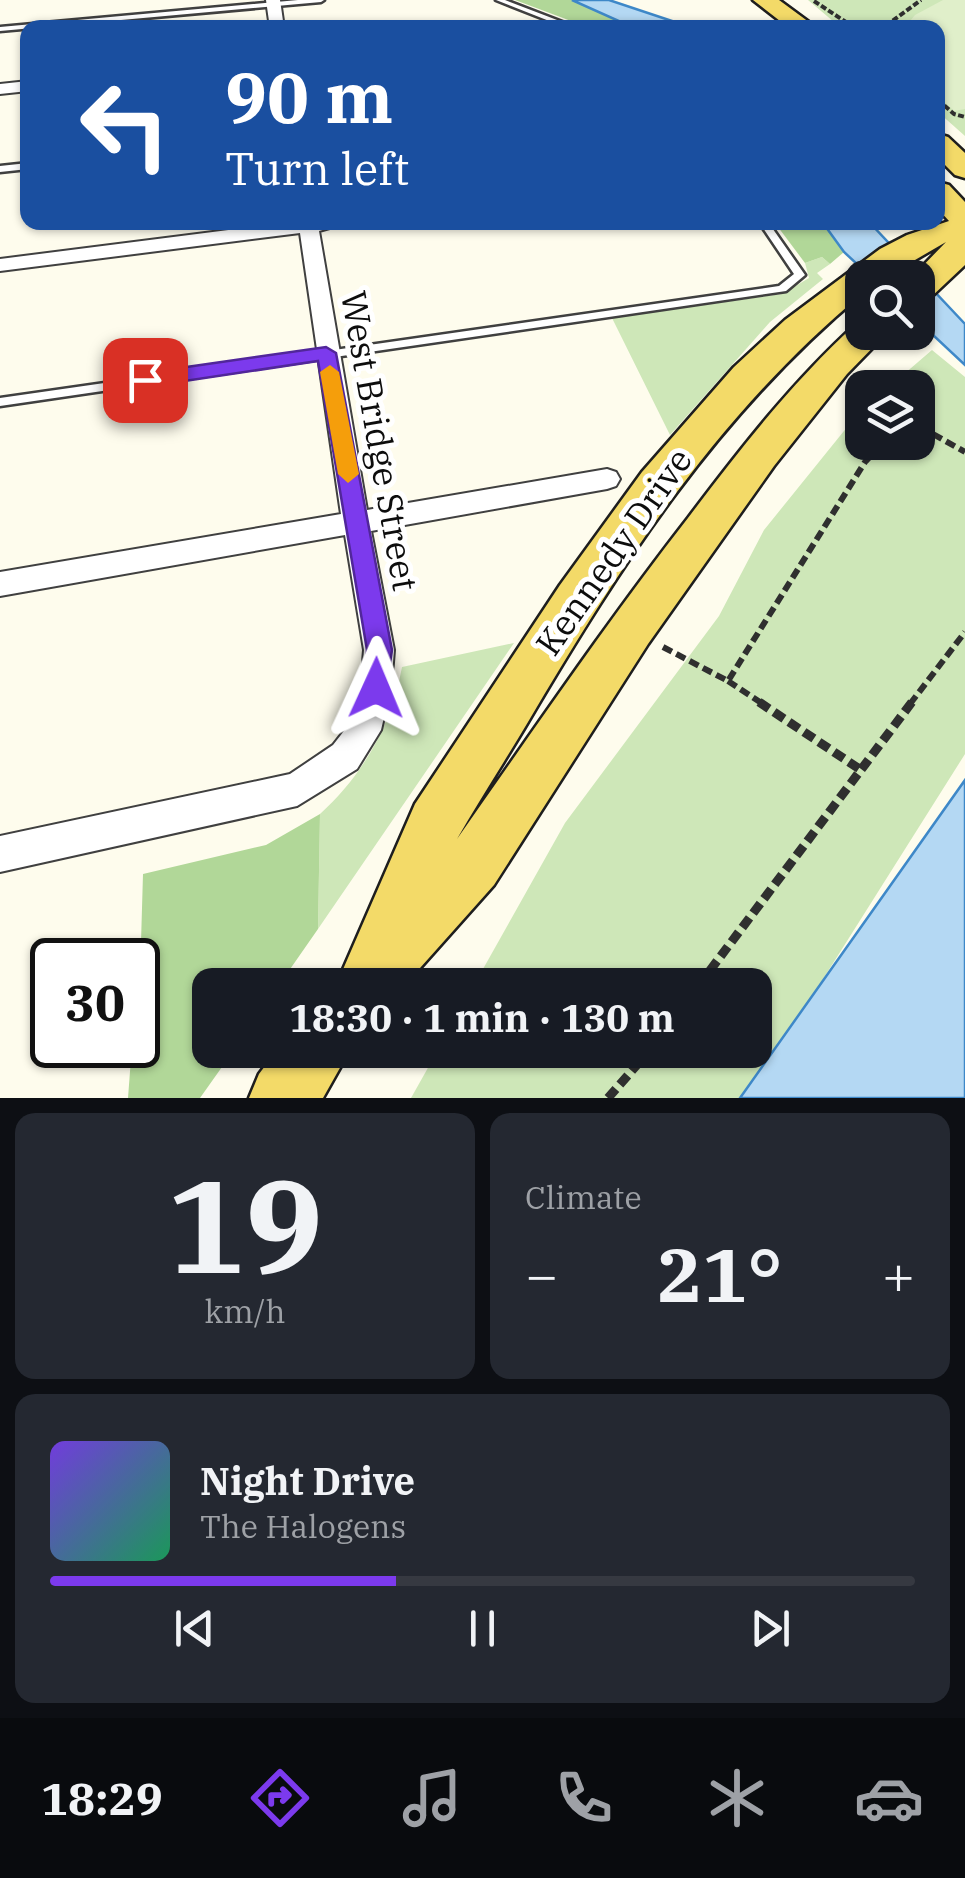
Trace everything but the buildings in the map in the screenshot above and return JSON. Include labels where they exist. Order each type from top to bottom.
[{"type":"main road","points":[[761,0],[792,20]]},
{"type":"main road","points":[[945,150],[965,169]]},
{"type":"main road","points":[[945,199],[965,220]]},
{"type":"main road","name":"Kennedy Drive","points":[[935,266],[954,239]]},
{"type":"main road","name":"Kennedy Drive","points":[[373,968],[426,840],[550,641],[623,531],[688,445],[749,377],[821,308],[889,258],[954,239]]},
{"type":"main road","name":"Kennedy Drive","points":[[378,968],[474,865],[631,629],[758,455],[852,350]]},
{"type":"main road","points":[[283,1098],[304,1068]]},
{"type":"street","points":[[0,265],[270,230]]},
{"type":"street","name":"West Bridge Street","points":[[0,854],[297,789],[345,757],[366,730],[376,688],[379,650],[326,353],[309,230]]},
{"type":"street","points":[[0,584],[606,480]]},
{"type":"lane","points":[[91,20],[321,0]]},
{"type":"lane","points":[[499,0],[553,20]]},
{"type":"lane","points":[[0,402],[782,289],[800,275],[769,230]]},
{"type":"path","points":[[813,0],[843,20]]},
{"type":"path","points":[[910,2],[920,0]]},
{"type":"path","points":[[935,435],[965,452]]},
{"type":"path","points":[[728,681],[867,460]]},
{"type":"path","points":[[631,629],[728,681],[861,770]]},
{"type":"path","points":[[712,968],[965,632]]},
{"type":"path","points":[[608,1098],[634,1068]]},
{"type":"green space","points":[[515,0],[572,0],[616,20],[568,20]]},
{"type":"green space","points":[[808,0],[965,0],[965,136],[945,118],[945,20],[832,20]]},
{"type":"green space","points":[[943,0],[965,0],[965,109],[954,111],[945,103],[945,20],[911,20]]},
{"type":"green space","points":[[780,230],[828,230],[844,252],[830,264],[822,257],[805,263]]},
{"type":"green space","points":[[822,257],[830,264],[817,273],[823,279],[770,322],[670,435],[612,318],[782,294],[809,278],[805,263]]},
{"type":"green space","points":[[932,350],[965,377],[965,754],[772,1060],[772,968],[484,968],[565,823],[719,616],[764,530],[845,430],[845,460],[935,460],[935,370],[909,370]]},
{"type":"green space","points":[[514,643],[318,929],[320,814],[350,783],[373,747],[391,709],[402,667]]},
{"type":"green space","points":[[320,814],[318,929],[291,968],[192,968],[192,1068],[221,1068],[200,1098],[128,1098],[130,1068],[160,1068],[160,938],[141,938],[143,874],[266,845]]},
{"type":"green space","points":[[428,1068],[767,1068],[748,1098],[411,1098]]},
{"type":"water","points":[[572,0],[609,0],[669,20],[616,20]]},
{"type":"water","points":[[828,230],[877,230],[905,260],[853,260]]},
{"type":"water","points":[[935,292],[965,324],[965,365],[935,337]]},
{"type":"water","points":[[965,780],[965,1098],[740,1098],[761,1068],[772,1068],[772,1053]]},
{"type":"slow traffic","points":[[330,372],[348,474]]},
{"type":"route","points":[[145,380],[326,353],[379,650],[376,688]]}]
